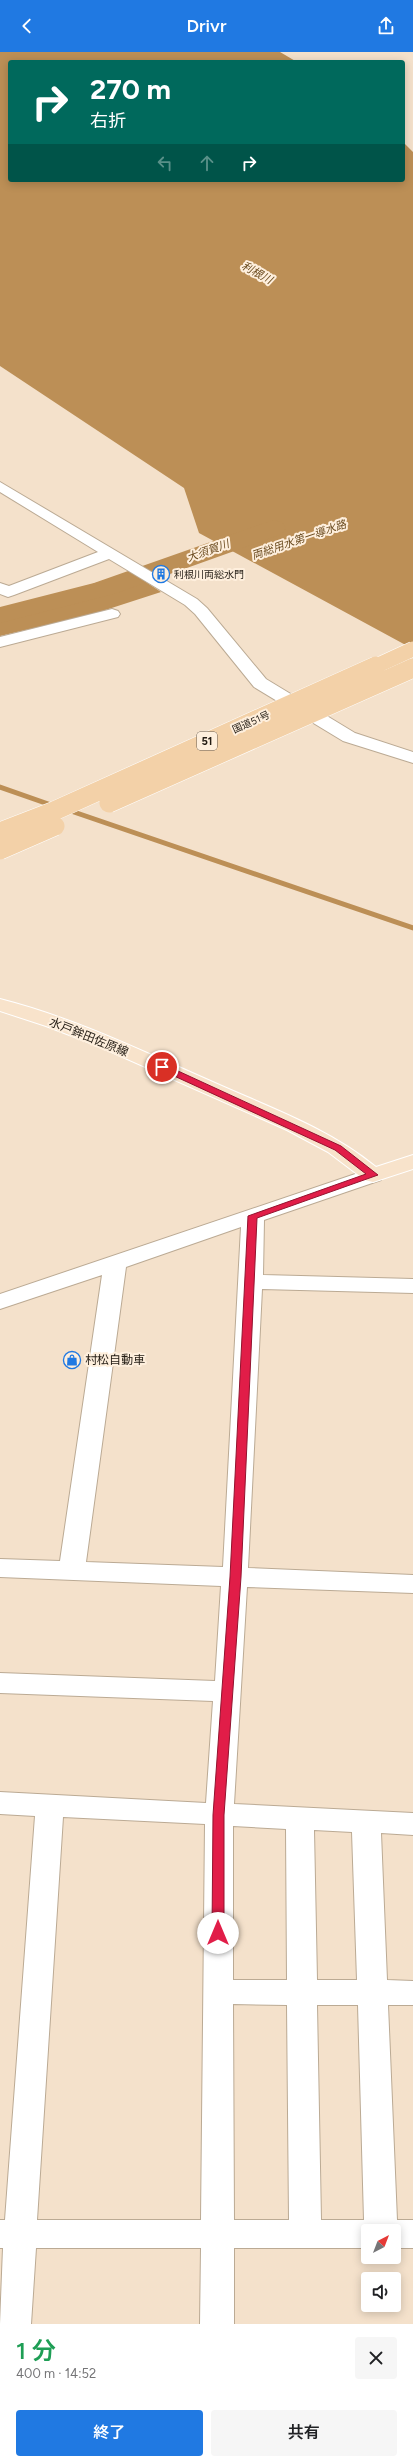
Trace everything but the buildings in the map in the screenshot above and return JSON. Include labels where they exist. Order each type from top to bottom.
[{"type":"highway","name":"国道51号","points":[[0,832],[54,811],[413,649]]},
{"type":"highway","name":"国道51号","points":[[0,850],[413,668]]},
{"type":"main road","name":"水戸鉾田佐原線","points":[[0,1005],[66,1026],[234,1099],[338,1148],[373,1175]]},
{"type":"main road","points":[[373,1175],[413,1162]]},
{"type":"street","points":[[0,486],[172,590],[201,611],[260,683],[349,737],[413,758]]},
{"type":"street","points":[[0,588],[8,592],[111,553]]},
{"type":"street","points":[[0,642],[112,614]]},
{"type":"street","points":[[0,1302],[373,1175]]},
{"type":"street","points":[[217,2324],[218,1815],[235,1577],[251,1282],[253,1216]]},
{"type":"street","points":[[72,1571],[115,1262]]},
{"type":"street","points":[[251,1282],[413,1286]]},
{"type":"street","points":[[0,1568],[413,1584]]},
{"type":"street","points":[[0,1684],[227,1691]]},
{"type":"street","points":[[0,1804],[413,1824]]},
{"type":"street","points":[[14,2324],[10,2234],[50,1806]]},
{"type":"street","points":[[300,1819],[305,2234]]},
{"type":"street","points":[[366,1822],[381,2224]]},
{"type":"street","points":[[217,1992],[413,1993]]},
{"type":"street","points":[[10,2234],[361,2234]]},
{"type":"street","points":[[401,2234],[413,2234]]},
{"type":"water","points":[[0,52],[280,52],[294,60],[8,60],[8,182],[405,182],[405,144],[413,152],[413,649],[199,533],[184,488],[0,366]]},
{"type":"water","points":[[131,572],[161,592],[90,615],[0,636],[0,608],[60,594]]},
{"type":"waterway","name":"大須賀川","points":[[0,615],[70,599],[138,577],[273,528]]},
{"type":"waterway","points":[[0,787],[54,806]]},
{"type":"waterway","points":[[68,810],[413,928]]},
{"type":"place","name":"利根川両総水門","points":[[161,574]]},
{"type":"place","name":"村松自動車","points":[[72,1360]]},
{"type":"route","points":[[162,1067],[311,1134],[349,1154],[373,1175],[253,1216],[251,1282],[235,1577],[218,1815],[218,1933]]},
{"type":"water label","name":"利根川","points":[[257,273]]},
{"type":"water label","name":"両総用水第一導水路","points":[[299,540]]}]
